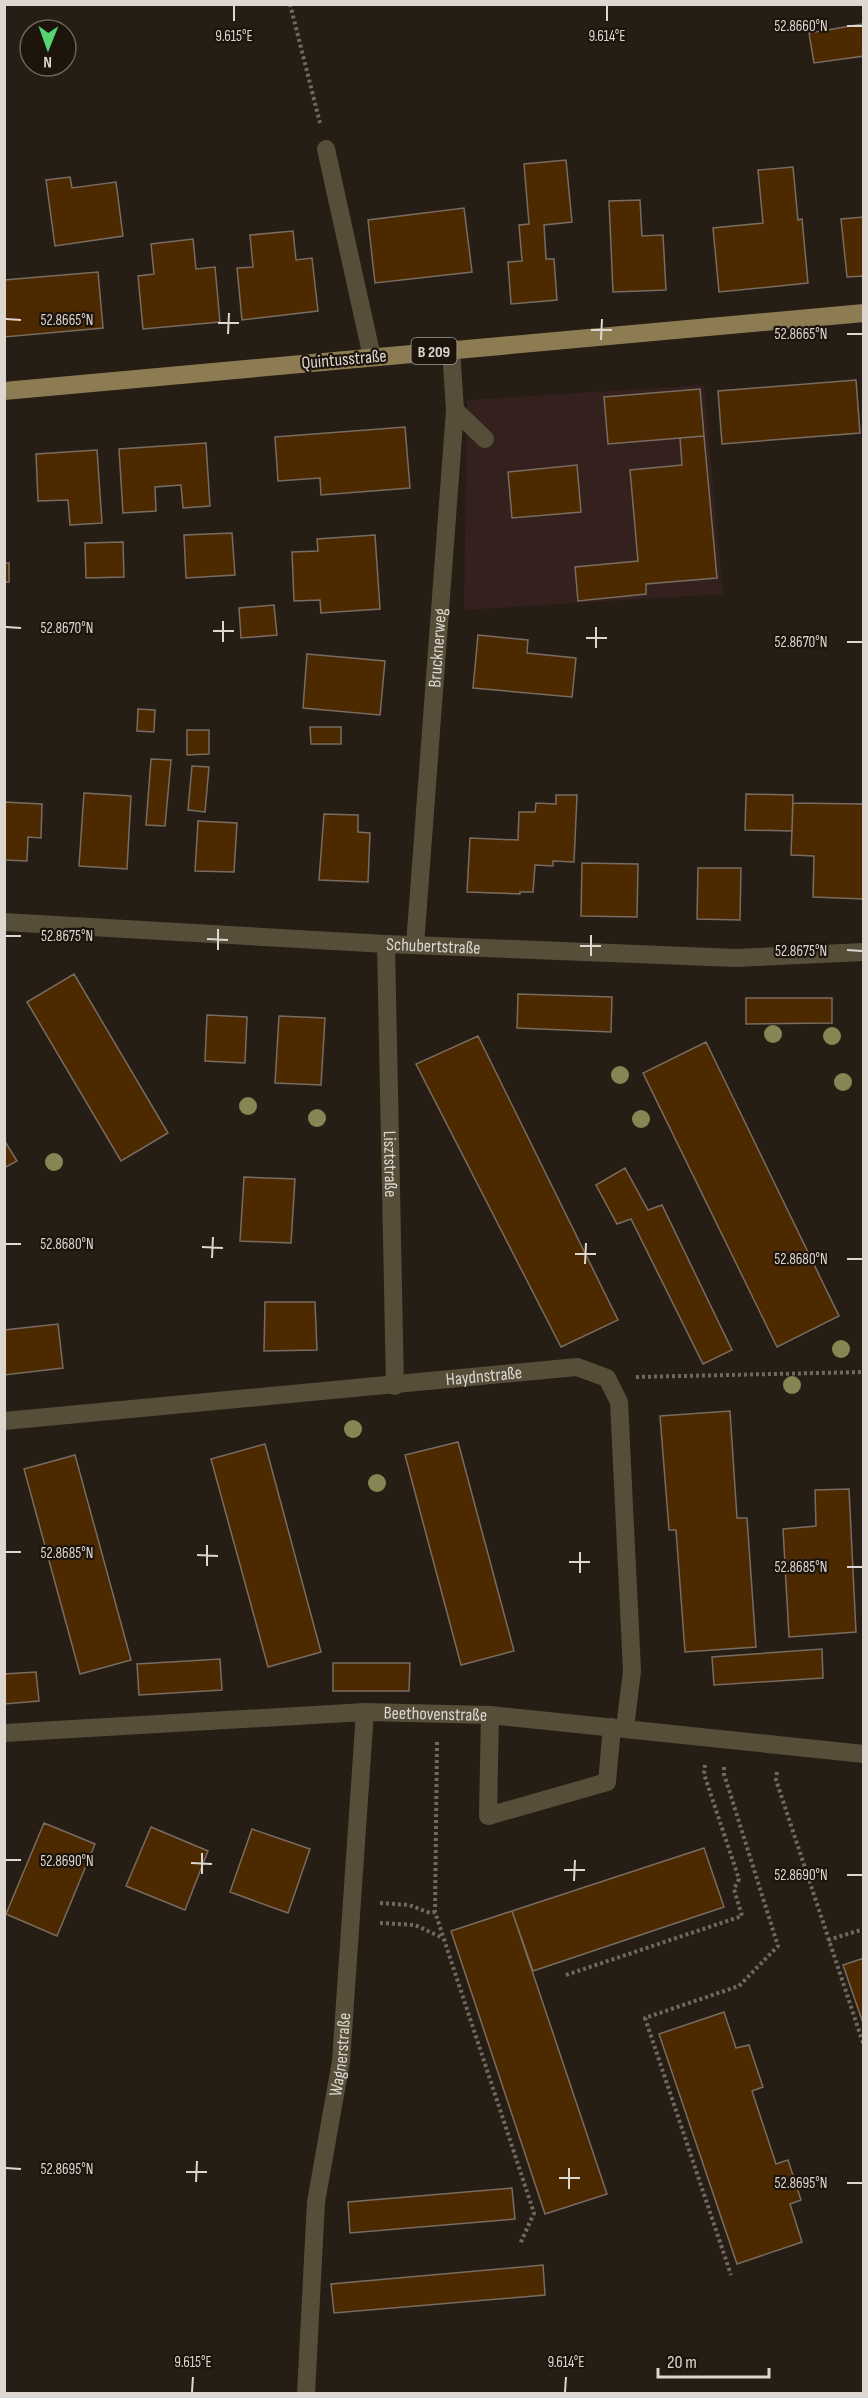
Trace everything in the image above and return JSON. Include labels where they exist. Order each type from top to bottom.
[{"type":"main road","name":"Quintusstraße","points":[[4,391],[864,313]]},
{"type":"street","points":[[326,149],[372,357]]},
{"type":"street","name":"Brucknerweg","points":[[415,945],[455,410],[451,349]]},
{"type":"street","points":[[455,410],[485,439]]},
{"type":"street","name":"Schubertstraße","points":[[4,922],[386,944],[736,958],[864,952]]},
{"type":"street","name":"Lisztstraße","points":[[386,944],[395,1386]]},
{"type":"street","name":"Haydnstraße","points":[[4,1421],[395,1386],[577,1367],[608,1378]]},
{"type":"street","points":[[490,1715],[488,1816],[607,1782],[632,1671],[619,1402],[608,1378]]},
{"type":"street","name":"Beethovenstraße","points":[[4,1733],[366,1712],[490,1715],[864,1754]]},
{"type":"street","name":"Wagnerstraße","points":[[306,2394],[316,2202],[341,2061],[366,1712]]},
{"type":"path","points":[[290,4],[326,149]]},
{"type":"path","points":[[608,1378],[864,1372]]},
{"type":"path","points":[[438,1714],[435,1912],[534,2213],[520,2244]]},
{"type":"path","points":[[566,1975],[742,1916],[734,1889],[739,1879],[704,1774],[707,1737]]},
{"type":"path","points":[[726,1739],[724,1774],[778,1946],[739,1986],[645,2018],[730,2275]]},
{"type":"path","points":[[780,1745],[776,1780],[864,2046]]},
{"type":"path","points":[[409,1905],[429,1913],[435,1912]]},
{"type":"path","points":[[380,1923],[416,1925],[444,1938]]},
{"type":"path","points":[[828,1940],[864,1929]]},
{"type":"shaded area","points":[[704,385],[723,594],[464,610],[467,400]]},
{"type":"building","points":[[863,24],[864,56],[814,63],[809,33]]},
{"type":"building","points":[[566,160],[572,222],[544,225],[546,259],[554,259],[557,300],[511,304],[508,262],[522,261],[519,225],[529,224],[524,164]]},
{"type":"building","points":[[793,167],[798,220],[802,219],[808,283],[719,292],[713,228],[763,223],[758,170]]},
{"type":"building","points":[[70,177],[72,188],[116,182],[123,236],[55,246],[46,180]]},
{"type":"building","points":[[640,200],[642,236],[663,235],[666,290],[613,292],[609,201]]},
{"type":"building","points":[[464,208],[472,272],[375,283],[368,220]]},
{"type":"building","points":[[864,217],[864,276],[847,277],[841,219]]},
{"type":"building","points":[[293,231],[296,260],[312,258],[318,311],[242,320],[237,268],[253,267],[250,235]]},
{"type":"building","points":[[193,239],[196,269],[215,267],[220,322],[143,329],[138,276],[154,274],[151,244]]},
{"type":"building","points":[[98,272],[103,328],[4,337],[4,280]]},
{"type":"building","points":[[856,380],[860,433],[722,444],[718,391]]},
{"type":"building","points":[[700,389],[704,436],[608,444],[604,397]]},
{"type":"building","points":[[405,427],[410,488],[321,495],[320,478],[278,481],[275,437]]},
{"type":"building","points":[[704,436],[717,578],[646,584],[646,594],[578,601],[575,567],[638,561],[630,470],[682,465],[680,438]]},
{"type":"building","points":[[206,443],[210,506],[183,508],[181,485],[155,487],[156,511],[123,513],[119,449]]},
{"type":"building","points":[[97,450],[102,523],[70,525],[68,500],[38,501],[36,454]]},
{"type":"building","points":[[577,465],[581,512],[512,518],[508,472]]},
{"type":"building","points":[[232,533],[235,575],[186,578],[184,535]]},
{"type":"building","points":[[375,535],[380,609],[321,613],[320,600],[294,601],[292,552],[318,551],[317,539]]},
{"type":"building","points":[[123,542],[124,577],[86,578],[85,543]]},
{"type":"building","points":[[4,563],[9,563],[9,582],[4,582]]},
{"type":"building","points":[[274,605],[277,635],[241,638],[239,608]]},
{"type":"building","points":[[478,635],[528,640],[527,653],[576,658],[572,697],[473,688]]},
{"type":"building","points":[[307,654],[385,661],[380,715],[303,708]]},
{"type":"building","points":[[138,709],[155,710],[154,732],[137,731]]},
{"type":"building","points":[[310,727],[341,727],[341,744],[311,744]]},
{"type":"building","points":[[187,730],[209,730],[209,754],[187,755]]},
{"type":"building","points":[[151,759],[171,760],[165,826],[146,825]]},
{"type":"building","points":[[192,766],[209,767],[205,812],[188,810]]},
{"type":"building","points":[[84,793],[131,796],[127,869],[79,866]]},
{"type":"building","points":[[746,794],[793,795],[792,831],[745,830]]},
{"type":"building","points":[[556,795],[577,795],[574,862],[553,861],[553,866],[535,865],[533,892],[520,892],[520,894],[467,892],[470,838],[518,840],[519,812],[535,812],[536,803],[556,804]]},
{"type":"building","points":[[4,802],[42,804],[41,838],[28,837],[27,861],[4,860]]},
{"type":"building","points":[[793,803],[864,804],[864,899],[813,897],[814,856],[791,855]]},
{"type":"building","points":[[324,814],[358,815],[358,832],[370,833],[368,882],[319,880]]},
{"type":"building","points":[[198,821],[237,823],[234,872],[195,871]]},
{"type":"building","points":[[582,863],[638,864],[637,917],[581,916]]},
{"type":"building","points":[[698,868],[741,868],[740,920],[697,919]]},
{"type":"building","points":[[74,974],[168,1133],[121,1161],[27,1002]]},
{"type":"building","points":[[518,994],[612,997],[611,1032],[517,1028]]},
{"type":"building","points":[[746,998],[832,998],[832,1023],[746,1024]]},
{"type":"building","points":[[207,1015],[247,1017],[245,1063],[205,1061]]},
{"type":"building","points":[[279,1016],[325,1018],[321,1085],[275,1083]]},
{"type":"building","points":[[478,1036],[618,1320],[561,1347],[416,1064]]},
{"type":"building","points":[[706,1042],[839,1316],[777,1347],[643,1073]]},
{"type":"building","points":[[4,1140],[17,1161],[4,1168]]},
{"type":"building","points":[[625,1168],[648,1210],[662,1205],[732,1350],[703,1364],[631,1219],[617,1224],[596,1185]]},
{"type":"building","points":[[244,1177],[295,1179],[291,1243],[240,1241]]},
{"type":"building","points":[[265,1302],[315,1302],[317,1350],[264,1351]]},
{"type":"building","points":[[58,1324],[63,1368],[4,1375],[4,1330]]},
{"type":"building","points":[[730,1411],[737,1518],[747,1518],[756,1647],[685,1652],[676,1530],[669,1530],[660,1416]]},
{"type":"building","points":[[458,1442],[514,1651],[461,1665],[405,1455]]},
{"type":"building","points":[[265,1444],[321,1652],[268,1667],[211,1459]]},
{"type":"building","points":[[75,1455],[131,1660],[80,1674],[24,1469]]},
{"type":"building","points":[[849,1489],[856,1632],[789,1637],[783,1529],[816,1526],[815,1490]]},
{"type":"building","points":[[822,1649],[823,1678],[714,1685],[712,1657]]},
{"type":"building","points":[[220,1659],[222,1690],[139,1695],[137,1664]]},
{"type":"building","points":[[333,1663],[410,1663],[409,1691],[333,1691]]},
{"type":"building","points":[[36,1672],[39,1701],[4,1704],[4,1674]]},
{"type":"building","points":[[44,1823],[95,1844],[57,1936],[6,1914]]},
{"type":"building","points":[[151,1827],[208,1851],[185,1910],[126,1886]]},
{"type":"building","points":[[252,1829],[310,1849],[288,1913],[230,1892]]},
{"type":"building","points":[[704,1848],[724,1907],[533,1971],[512,1911]]},
{"type":"building","points":[[512,1911],[607,2194],[545,2214],[451,1931]]},
{"type":"building","points":[[864,1958],[864,2026],[843,1965]]},
{"type":"building","points":[[724,2012],[736,2048],[749,2045],[763,2087],[752,2091],[776,2164],[788,2160],[801,2200],[790,2204],[802,2242],[737,2264],[659,2034]]},
{"type":"building","points":[[512,2188],[515,2219],[350,2233],[348,2202]]},
{"type":"building","points":[[543,2265],[545,2295],[334,2313],[331,2284]]}]
